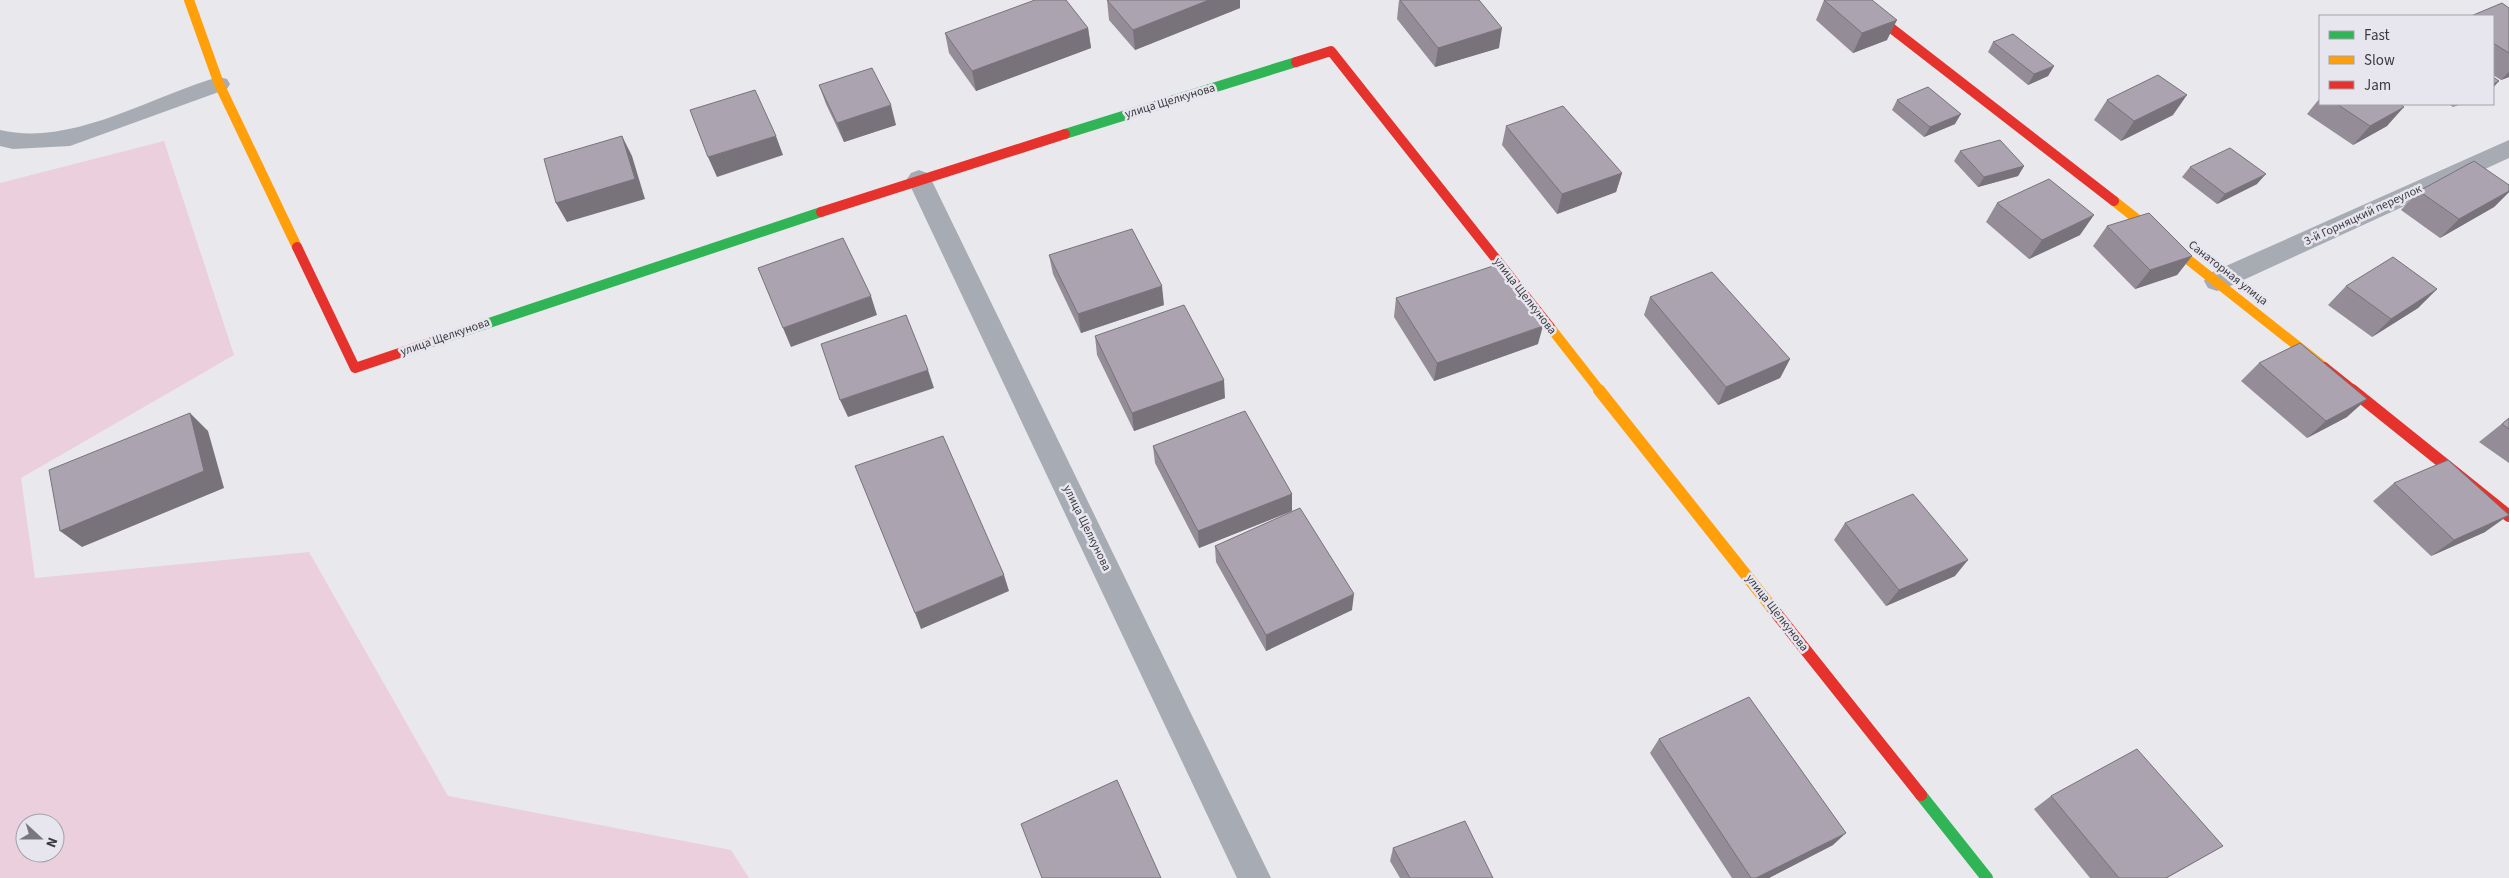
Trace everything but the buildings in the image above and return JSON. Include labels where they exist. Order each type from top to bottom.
[{"type":"street","name":"улица Щелкунова","points":[[189,0],[220,84],[355,368],[919,179],[1331,52],[1987,878]]},
{"type":"street","name":"Санаторная улица","points":[[1855,0],[2217,282],[2509,516]]},
{"type":"street","name":"3-й Горняцкий переулок","points":[[2217,282],[2509,148]]},
{"type":"street","name":"улица Щелкунова","points":[[919,179],[1254,878]]},
{"type":"lane","points":[[0,138],[13,141],[70,138],[220,84]]},
{"type":"shaded area","points":[[164,141],[234,355],[21,478],[35,578],[309,552],[448,796],[731,850],[749,878],[0,878],[0,183]]},
{"type":"traffic: fast","points":[[1065,134],[1296,62]]},
{"type":"traffic: fast","points":[[438,340],[821,212]]},
{"type":"traffic: fast","points":[[1921,795],[1987,878]]},
{"type":"traffic: slow","points":[[189,0],[219,84],[297,247]]},
{"type":"traffic: slow","points":[[2114,201],[2324,367]]},
{"type":"traffic: slow","points":[[1550,327],[1773,609]]},
{"type":"traffic: jam","points":[[1855,0],[2114,201]]},
{"type":"traffic: jam","points":[[1296,62],[1331,51],[1550,327]]},
{"type":"traffic: jam","points":[[821,212],[1065,134]]},
{"type":"traffic: jam","points":[[297,247],[355,368],[438,340]]},
{"type":"traffic: jam","points":[[2324,367],[2509,516]]},
{"type":"traffic: jam","points":[[1773,609],[1921,795]]}]
